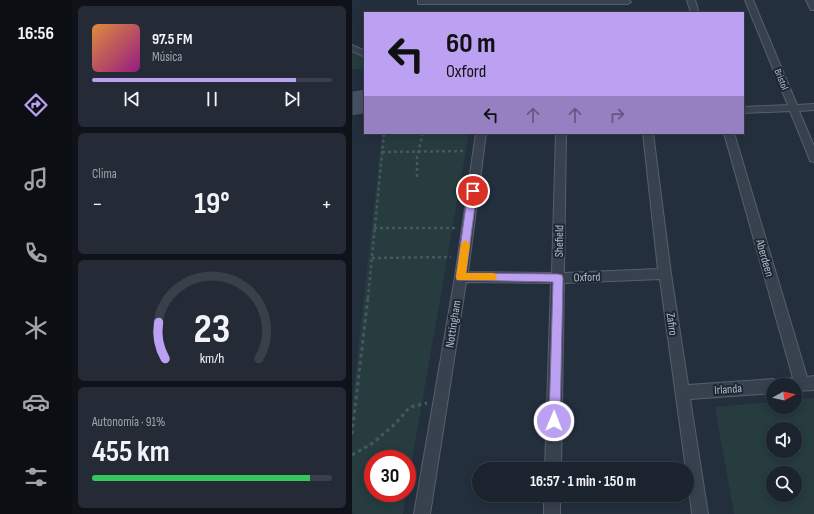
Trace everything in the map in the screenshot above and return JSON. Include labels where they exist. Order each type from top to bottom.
[{"type":"street","points":[[691,0],[695,12]]},
{"type":"street","name":"Bristol","points":[[749,0],[814,158]]},
{"type":"street","points":[[810,0],[814,8]]},
{"type":"street","points":[[421,3],[627,3]]},
{"type":"street","points":[[352,48],[364,54]]},
{"type":"street","points":[[744,110],[814,107]]},
{"type":"street","name":"Nottingham","points":[[422,514],[461,277],[481,134]]},
{"type":"street","name":"Shefield","points":[[553,462],[561,134]]},
{"type":"street","name":"Zafiro","points":[[648,134],[665,274],[700,514]]},
{"type":"street","name":"Aberdeen","points":[[729,134],[808,383]]},
{"type":"street","name":"Oxford","points":[[461,277],[558,278],[665,274]]},
{"type":"street","name":"Irlanda","points":[[682,392],[766,386]]},
{"type":"street","points":[[552,502],[552,514]]},
{"type":"path","points":[[352,434],[372,258],[384,134]]},
{"type":"path","points":[[417,177],[419,151],[423,134]]},
{"type":"path","points":[[382,152],[471,151]]},
{"type":"path","points":[[374,228],[457,228]]},
{"type":"path","points":[[372,258],[453,257]]},
{"type":"path","points":[[352,455],[373,443],[395,424],[410,407],[429,403]]},
{"type":"green space","points":[[352,52],[364,58],[364,69],[352,69]]},
{"type":"green space","points":[[382,134],[469,134],[414,450],[364,450],[364,502],[405,502],[403,514],[352,513],[352,407]]},
{"type":"green space","points":[[814,398],[814,514],[734,514],[715,407],[766,403],[766,414],[802,414],[802,399]]},
{"type":"building","points":[[364,89],[364,114],[352,116],[352,91]]},
{"type":"slow traffic","points":[[465,244],[461,277],[493,277]]},
{"type":"route","points":[[473,191],[461,277],[558,278],[554,421]]}]
